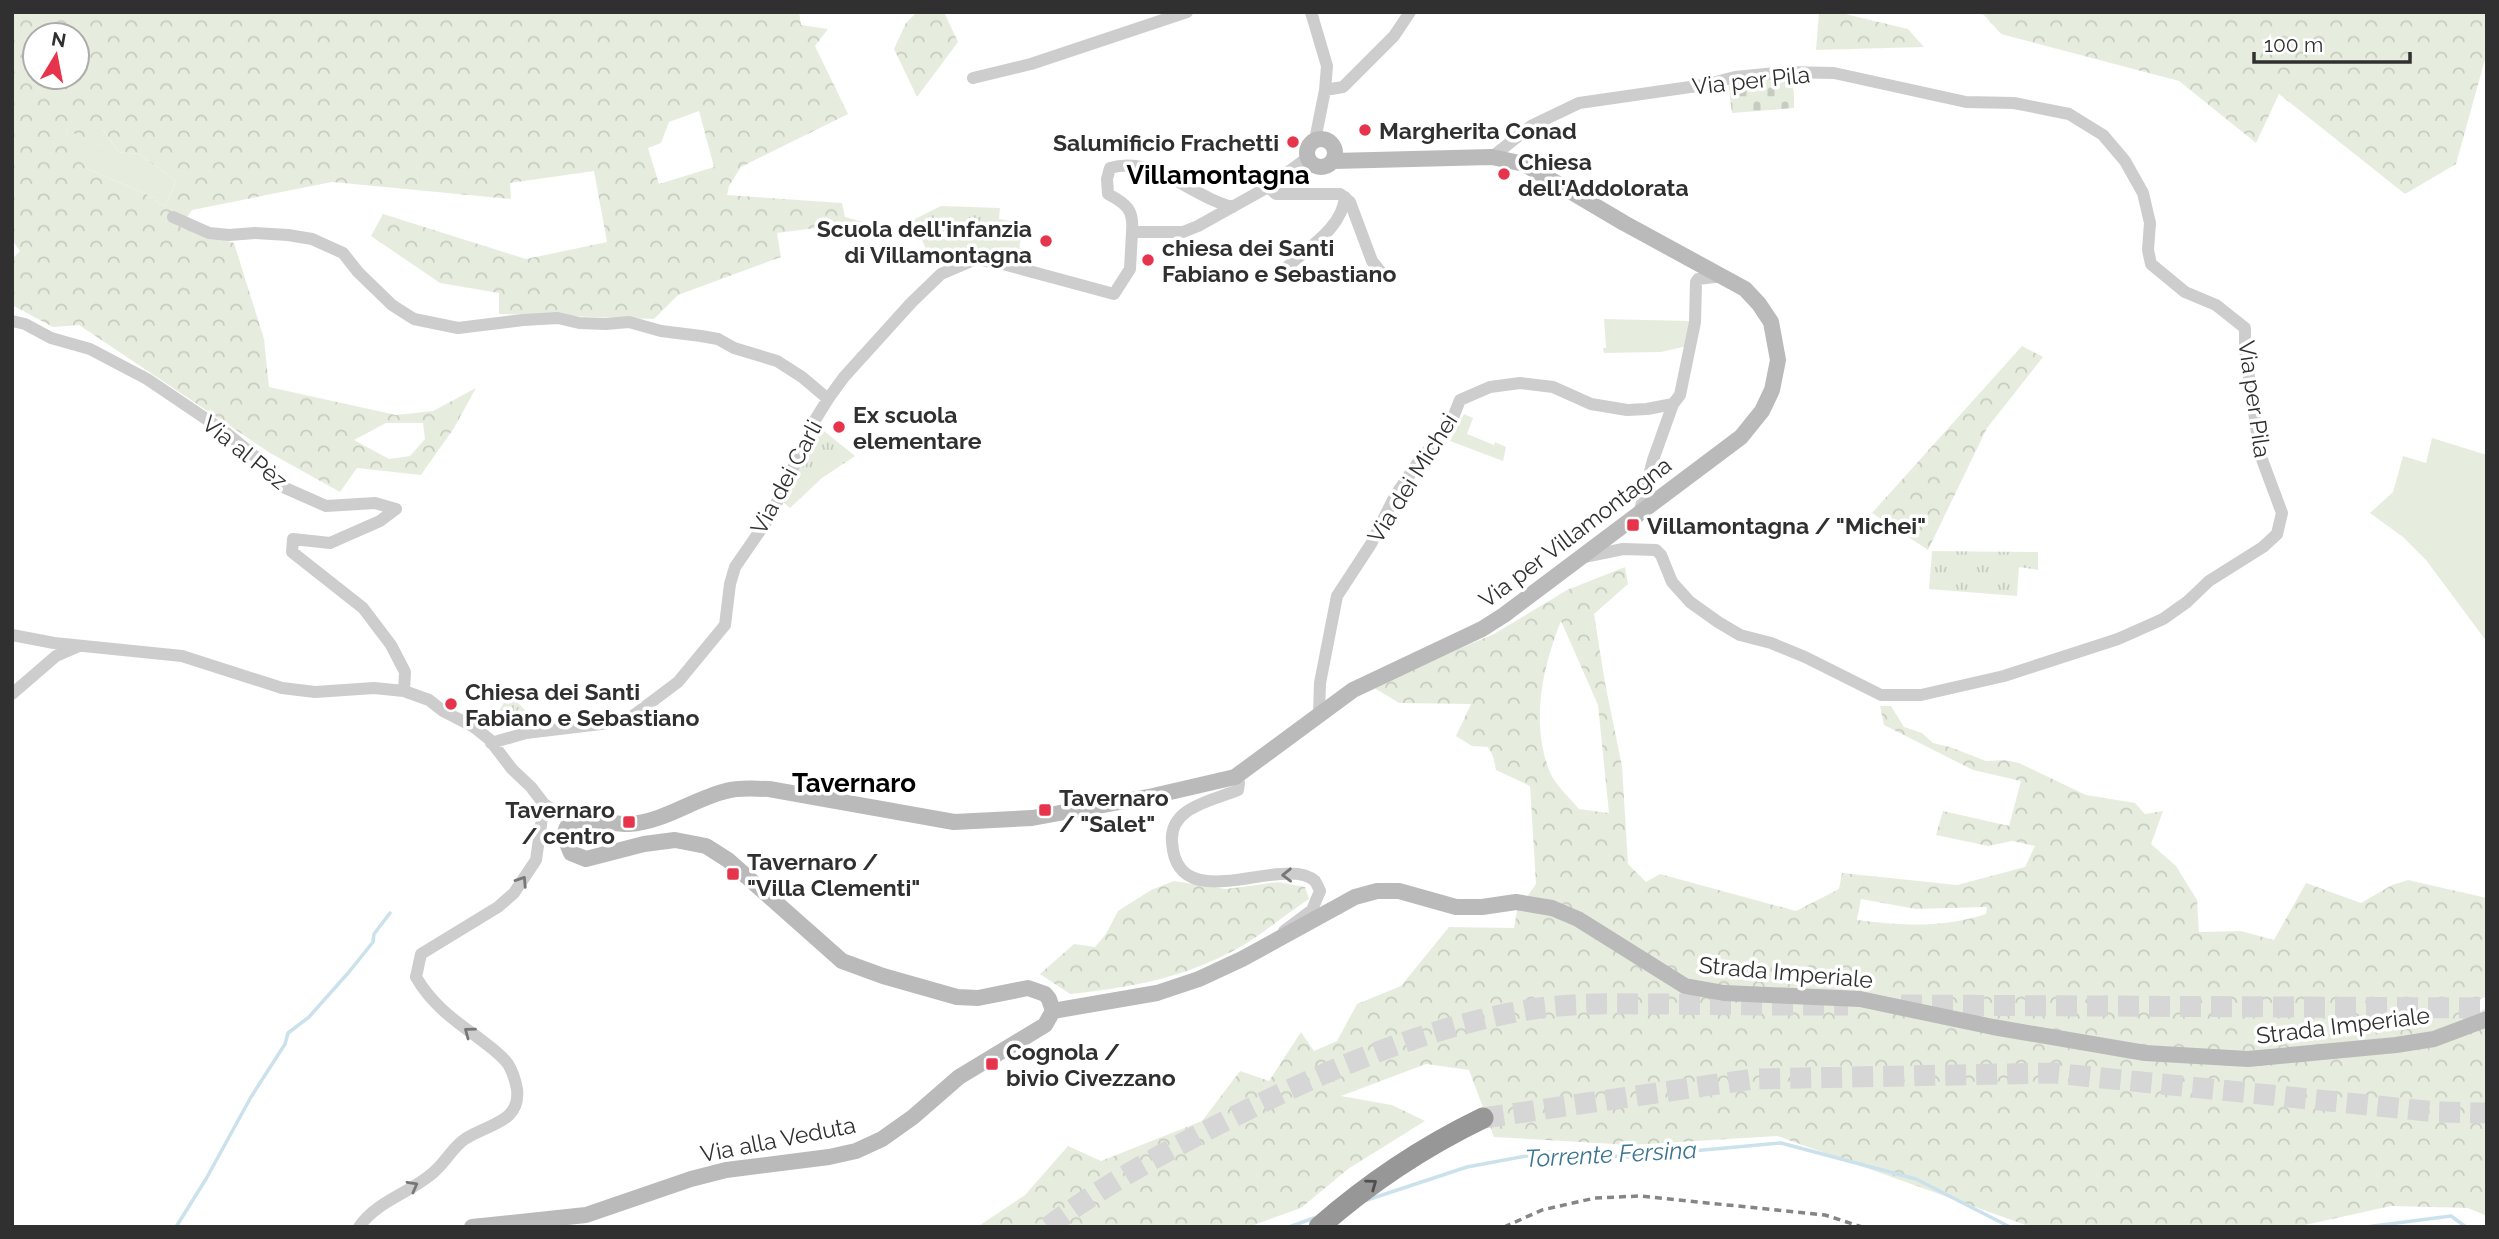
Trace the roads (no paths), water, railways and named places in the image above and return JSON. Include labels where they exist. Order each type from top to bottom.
[{"type":"highway","points":[[1319,1227],[1374,1181],[1425,1148],[1483,1118]]},
{"type":"street","points":[[973,78],[1031,64],[1187,12]]},
{"type":"street","points":[[1311,12],[1327,66],[1315,140]]},
{"type":"street","points":[[1325,90],[1343,87],[1394,36],[1410,12]]},
{"type":"street","name":"Via per Pila","points":[[1492,156],[1531,126],[1579,103],[1704,85],[1735,77],[1784,72],[1834,73],[1966,102],[2014,103],[2069,114],[2103,135],[2125,161],[2143,192],[2150,223],[2148,250],[2151,264],[2185,292],[2216,305],[2245,328],[2245,349],[2260,454],[2282,513],[2277,534],[2263,547],[2209,581],[2187,602],[2163,619],[2118,639],[2016,672],[1921,695],[1881,695],[1805,657],[1771,643],[1740,635],[1690,602],[1672,582],[1661,555],[1656,550],[1623,549],[1583,557]]},
{"type":"street","points":[[1321,139],[1332,144],[1335,155],[1333,161],[1324,167],[1310,163],[1307,158],[1309,144],[1315,140],[1321,139]]},
{"type":"street","name":"Via per Villamontagna","points":[[572,822],[581,820],[631,824],[653,819],[726,791],[746,789],[769,789],[954,822],[995,821],[1032,818],[1087,808],[1235,777],[1353,690],[1482,629],[1535,594],[1741,437],[1762,411],[1772,390],[1778,360],[1775,336],[1771,322],[1759,304],[1745,289],[1726,276],[1624,223],[1524,164],[1492,156],[1333,161]]},
{"type":"street","points":[[1233,207],[1219,204],[1156,171],[1110,167],[1107,179],[1108,194],[1131,212],[1132,232],[1183,232],[1208,221],[1233,207],[1268,187],[1307,158]]},
{"type":"street","points":[[1268,187],[1276,194],[1340,194],[1345,197],[1350,202],[1372,261],[1384,276]]},
{"type":"street","points":[[1287,267],[1330,230],[1341,213],[1345,197]]},
{"type":"street","points":[[173,217],[209,233],[288,234],[312,239],[343,253],[358,272],[393,305],[414,319],[458,328],[558,318],[592,324],[629,322],[661,331],[718,339],[734,348],[777,361],[802,377],[828,399]]},
{"type":"street","name":"Via dei Carli","points":[[492,743],[526,733],[626,721],[678,682],[725,625],[735,567],[773,512],[815,420],[828,399],[844,377],[941,274],[976,259],[1114,293],[1130,269],[1132,232]]},
{"type":"street","points":[[1639,514],[1653,460],[1673,404],[1680,395],[1695,322],[1696,282],[1698,279],[1726,276]]},
{"type":"street","name":"Via al Pèz","points":[[12,321],[25,324],[51,338],[90,349],[147,380],[224,431],[257,458],[283,487],[326,506],[375,503],[396,509],[380,521],[330,543],[293,539],[292,552],[363,608],[391,645],[405,672],[404,691]]},
{"type":"street","name":"Via dei Michei","points":[[1319,715],[1320,683],[1337,596],[1371,544],[1395,496],[1419,461],[1450,425],[1460,400],[1490,387],[1520,383],[1553,387],[1591,404],[1627,410],[1647,410],[1673,404]]},
{"type":"street","points":[[12,635],[182,656],[282,688],[306,692],[374,688],[404,691],[429,700],[443,711],[474,727],[492,743],[544,804],[572,822],[566,829],[565,838],[571,853],[586,859],[644,844],[675,840],[706,846],[728,860],[842,961],[957,997],[978,999],[1028,988],[1045,994],[1053,1011]]},
{"type":"street","points":[[12,694],[56,656],[79,645]]},
{"type":"street","points":[[1235,777],[1239,783],[1238,790],[1196,805],[1177,819],[1171,841],[1177,864],[1190,878],[1214,882],[1303,875],[1315,881],[1320,891],[1312,910],[1269,945]]},
{"type":"street","points":[[359,1227],[364,1220],[397,1196],[426,1179],[464,1139],[485,1130],[515,1110],[518,1101],[515,1077],[509,1066],[500,1055],[427,997],[416,977],[421,954],[498,907],[514,893],[536,860],[544,804]]},
{"type":"street","name":"Strada Imperiale","points":[[1053,1011],[1157,993],[1199,979],[1269,945],[1355,897],[1377,891],[1399,891],[1456,907],[1482,907],[1517,902],[1552,908],[1578,919],[1685,986],[1724,993],[1860,999],[1993,1027],[2145,1053],[2248,1059],[2434,1039],[2480,1022]]},
{"type":"street","name":"Via alla Veduta","points":[[472,1227],[586,1215],[691,1179],[726,1170],[856,1151],[883,1139],[913,1118],[959,1077],[1045,1025],[1053,1011]]},
{"type":"waterway","points":[[176,1227],[285,1044],[288,1033],[309,1017],[349,972],[373,942],[374,934],[390,913]]},
{"type":"waterway","name":"Torrente Fersina","points":[[1367,1200],[1467,1167],[1548,1152],[1627,1157],[1781,1143],[1916,1179],[2010,1227]]},
{"type":"waterway","name":"Torrente Fersina","points":[[2366,1227],[2451,1216],[2466,1227]]},
{"type":"waterway","name":"Torrente Fersina","points":[[1289,1227],[1314,1218]]},
{"type":"tunnel","points":[[1048,1227],[1112,1183],[1225,1121],[1368,1055],[1482,1019],[1538,1008],[1573,1005],[1848,1005]]},
{"type":"tunnel","points":[[1901,1005],[2487,1008]]},
{"type":"tunnel","points":[[1483,1118],[1753,1079],[2053,1073],[2437,1112],[2487,1113]]},
{"type":"railway","points":[[1504,1227],[1542,1210],[1595,1198],[1640,1196],[1825,1215],[1862,1227]]},
{"type":"place","name":"Margherita Conad","points":[[1365,130]]},
{"type":"place","name":"Salumificio Frachetti","points":[[1293,142]]},
{"type":"place","name":"Chiesa dell'Addolorata","points":[[1504,174]]},
{"type":"place","name":"Scuola dell'infanzia di Villamontagna","points":[[1046,241]]},
{"type":"place","name":"chiesa dei Santi Fabiano e Sebastiano","points":[[1148,260]]},
{"type":"place","name":"Ex scuola elementare","points":[[839,427]]},
{"type":"place","name":"Villamontagna / \"Michei\"","points":[[1633,525]]},
{"type":"place","name":"Chiesa dei Santi Fabiano e Sebastiano","points":[[451,704]]},
{"type":"place","name":"Tavernaro / \"Salet\"","points":[[1045,810]]},
{"type":"place","name":"Tavernaro / centro","points":[[629,822]]},
{"type":"place","name":"Tavernaro / \"Villa Clementi\"","points":[[733,874]]},
{"type":"place","name":"Cognola / bivio Civezzano","points":[[992,1064]]},
{"type":"district","name":"Villamontagna","points":[[1218,175]]},
{"type":"district","name":"Tavernaro","points":[[854,783]]}]
